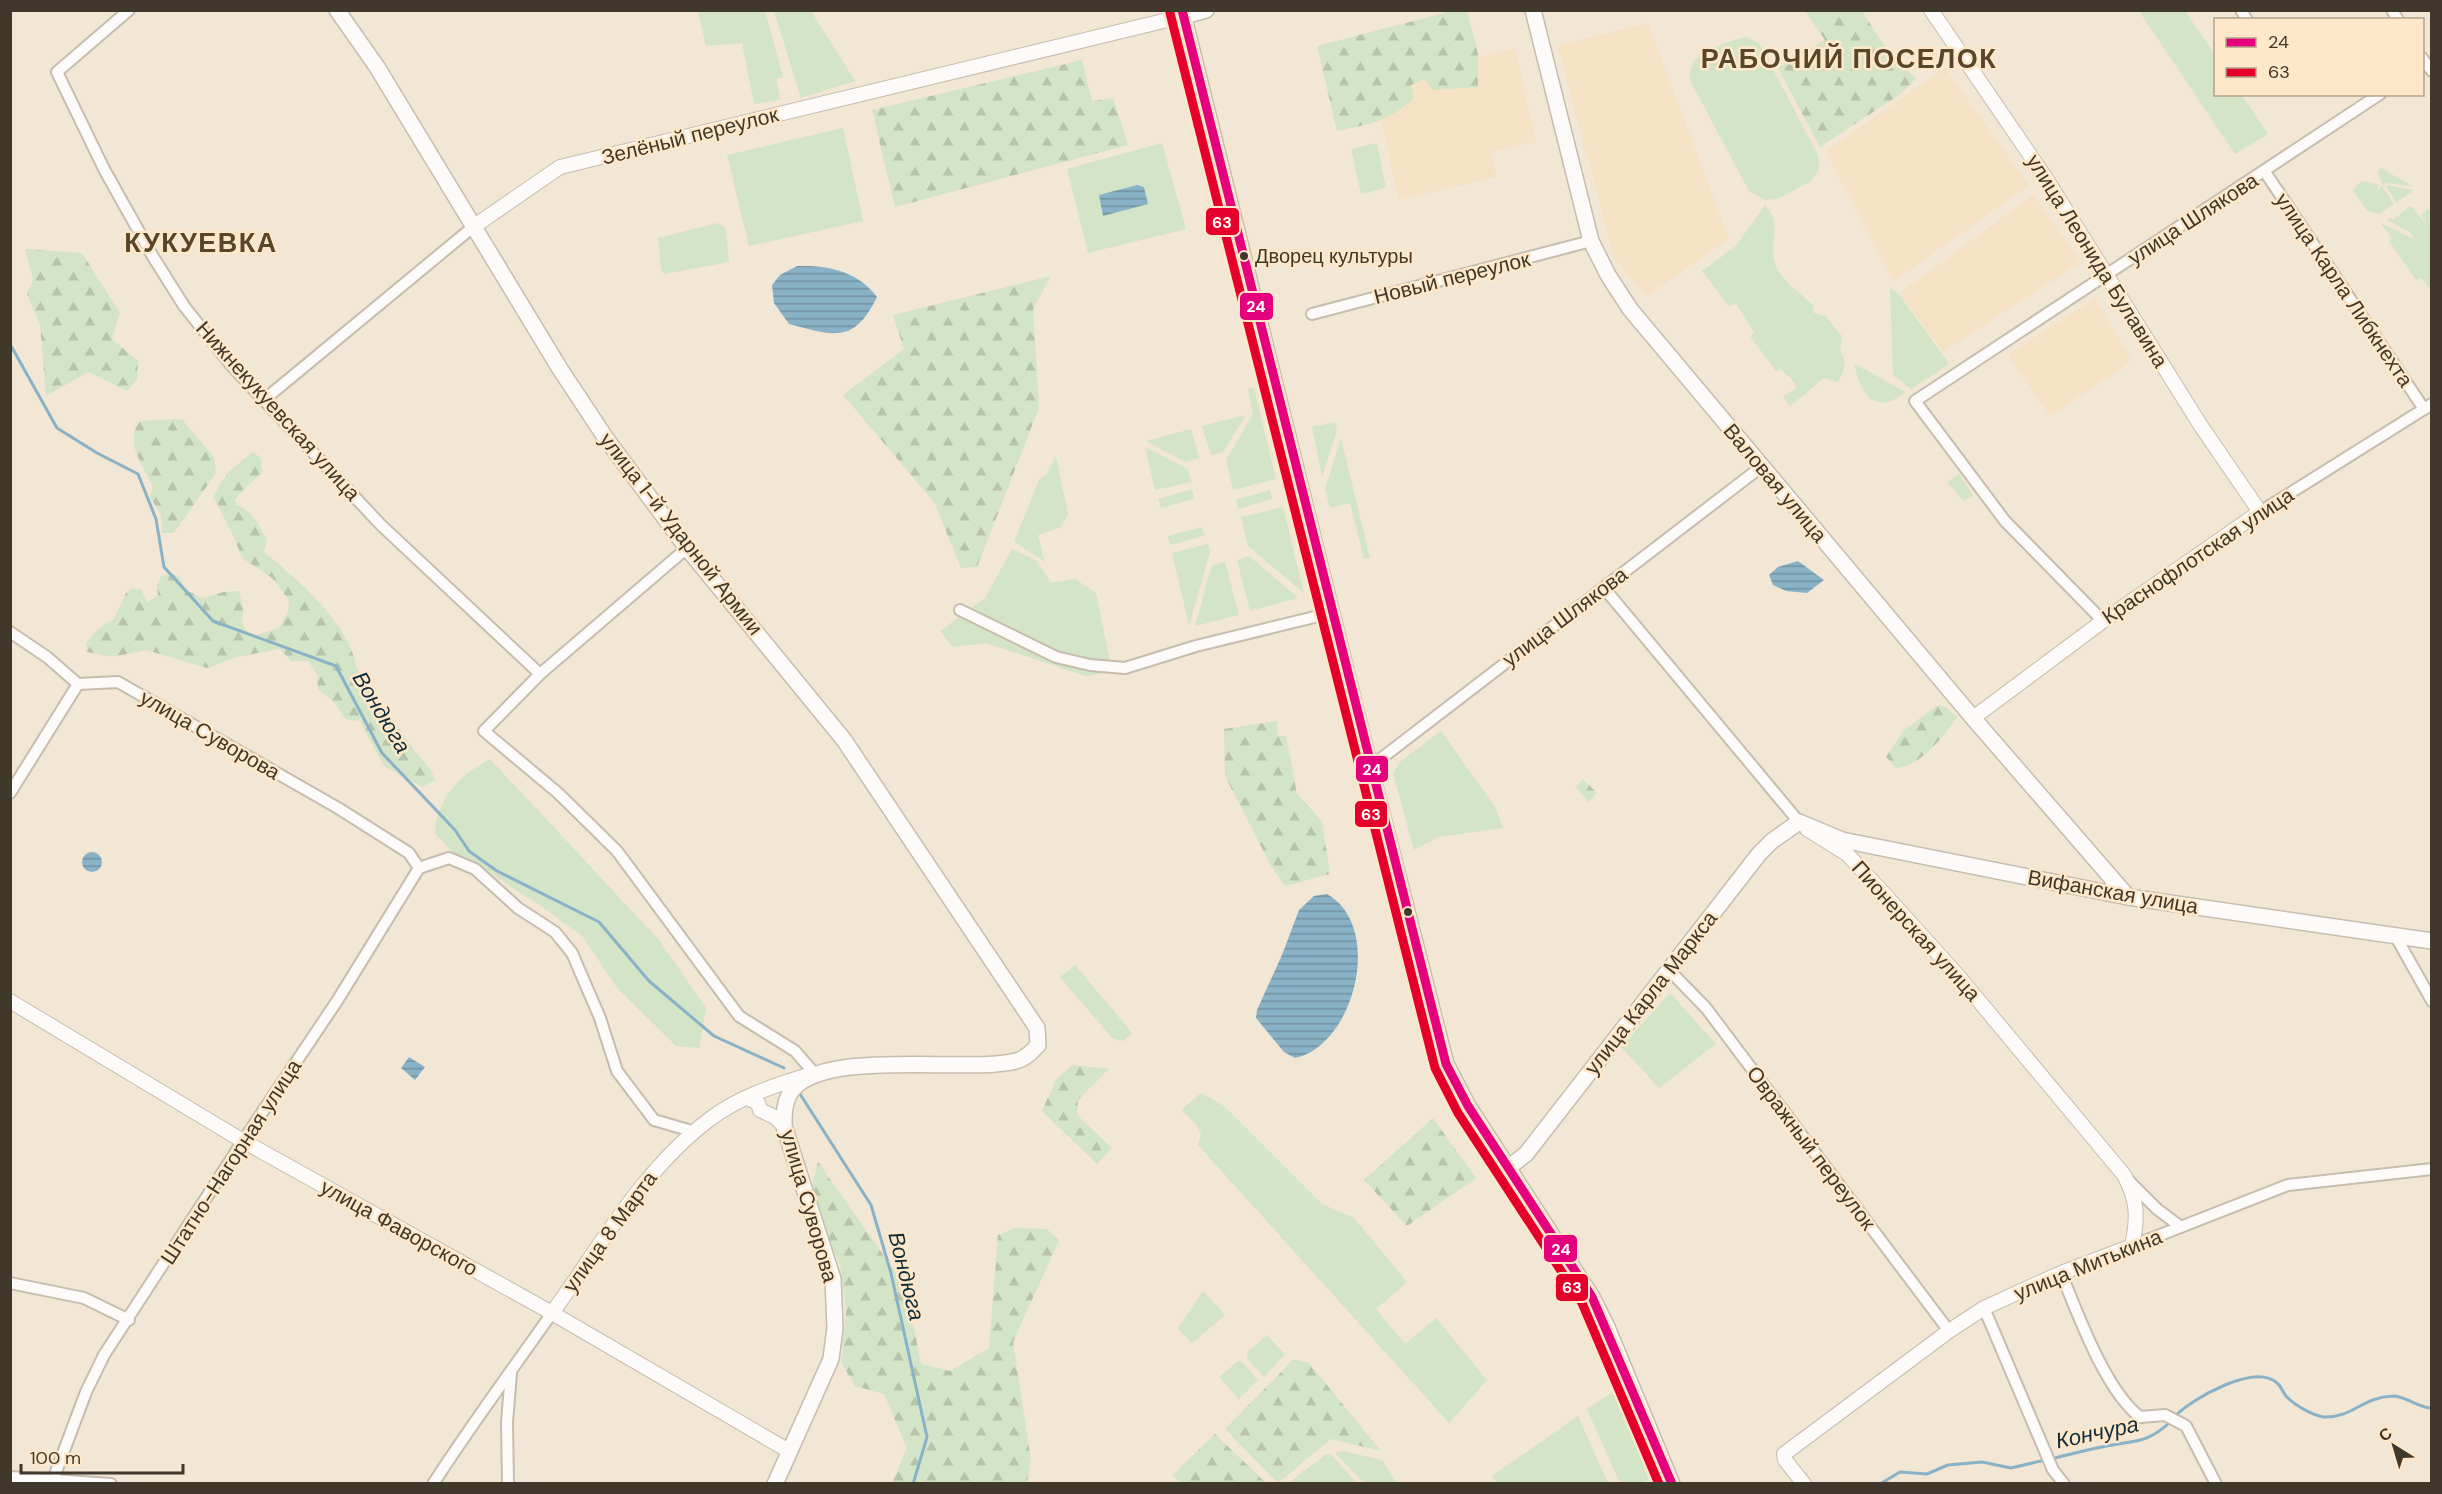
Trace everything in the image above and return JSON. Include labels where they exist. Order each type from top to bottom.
[{"type":"main road","name":"улица 1-й Ударной Армии","points":[[337,10],[377,67],[586,408],[687,548],[844,740],[1030,1015],[1037,1028],[1038,1045]]},
{"type":"main road","points":[[1206,10],[1183,13],[1331,613],[1446,1064],[1459,1090],[1592,1297],[1612,1337],[1672,1484]]},
{"type":"main road","name":"Валовая улица","points":[[1533,10],[1591,241],[1630,309],[1972,718],[2128,897]]},
{"type":"main road","name":"Вифанская улица","points":[[1799,822],[1842,840],[2128,897],[2432,941]]},
{"type":"main road","name":"улица Карла Маркса","points":[[1508,1168],[1526,1154],[1760,854],[1772,841],[1799,822]]},
{"type":"main road","name":"улица 8 Марта","points":[[814,1073],[855,1066],[1016,1061],[1038,1045]]},
{"type":"main road","name":"улица Суворова","points":[[776,1484],[831,1359],[835,1299],[833,1279],[784,1126],[784,1109],[789,1094],[814,1073]]},
{"type":"street","name":"Нижнекукуевская улица","points":[[129,10],[57,72],[104,169],[171,286],[231,365],[381,525],[540,674]]},
{"type":"street","name":"улица Леонида Булавина","points":[[1931,10],[2045,177],[2195,416],[2260,512]]},
{"type":"street","name":"Зелёный переулок","points":[[265,399],[473,227],[560,167],[1183,13]]},
{"type":"street","points":[[2425,58],[2432,71]]},
{"type":"street","name":"улица Шлякова","points":[[2103,621],[2005,521],[1916,402],[2377,96]]},
{"type":"street","name":"улица Карла Либкнехта","points":[[2265,172],[2428,406]]},
{"type":"street","name":"Новый переулок","points":[[1312,314],[1591,241]]},
{"type":"street","name":"Краснофлотская улица","points":[[1972,718],[2103,621],[2260,512],[2428,406]]},
{"type":"street","name":"улица Шлякова","points":[[1370,767],[1761,467]]},
{"type":"street","points":[[687,548],[540,674],[484,731],[558,793],[617,851],[739,1016],[795,1051],[814,1073]]},
{"type":"street","name":"Пионерская улица","points":[[1604,588],[1799,822],[1815,836],[1847,854],[1886,896],[1999,1024],[2124,1175],[2134,1193],[2137,1210],[2132,1246]]},
{"type":"street","points":[[960,610],[1056,657],[1090,665],[1125,668],[1196,646],[1331,613]]},
{"type":"street","points":[[10,632],[47,657],[78,684],[10,793]]},
{"type":"street","name":"улица Суворова","points":[[78,684],[117,682],[318,797],[409,853],[419,868]]},
{"type":"street","points":[[419,868],[449,858],[476,869],[518,908],[555,932],[572,953],[600,1018],[617,1071],[654,1120],[695,1132]]},
{"type":"street","name":"Штатно-Нагорная улица","points":[[53,1480],[86,1392],[104,1355],[337,1001],[419,868]]},
{"type":"street","points":[[2396,937],[2432,1001]]},
{"type":"street","name":"Овражный переулок","points":[[1669,969],[1706,1008],[1949,1331]]},
{"type":"street","name":"улица Фаворского","points":[[10,1001],[243,1141],[552,1313],[789,1451]]},
{"type":"street","name":"улица 8 Марта","points":[[433,1484],[492,1394],[511,1373],[657,1168],[711,1118],[774,1086],[814,1073]]},
{"type":"street","points":[[747,1098],[758,1103],[760,1110],[775,1117],[784,1126]]},
{"type":"street","name":"улица Митькина","points":[[1803,1484],[1785,1460],[1784,1454],[1949,1331],[1984,1308],[2061,1273],[2288,1185],[2432,1169]]},
{"type":"street","points":[[2124,1175],[2157,1209],[2181,1227]]},
{"type":"street","points":[[2061,1273],[2100,1364],[2132,1408],[2145,1418],[2165,1415],[2179,1421],[2192,1436],[2216,1484]]},
{"type":"street","points":[[10,1282],[84,1298],[129,1320]]},
{"type":"street","points":[[1984,1308],[2053,1470],[2064,1484]]},
{"type":"street","points":[[508,1484],[507,1422],[511,1373]]},
{"type":"street","points":[[10,1477],[111,1484]]},
{"type":"shaded area","points":[[1648,23],[1729,239],[1647,296],[1614,258],[1558,46]]},
{"type":"shaded area","points":[[1515,48],[1536,142],[1491,152],[1496,177],[1399,200],[1372,81]]},
{"type":"shaded area","points":[[1945,68],[2029,185],[1893,282],[1826,151]]},
{"type":"shaded area","points":[[2033,195],[2081,262],[1943,352],[1900,293]]},
{"type":"shaded area","points":[[2095,298],[2132,361],[2050,416],[2008,355]]},
{"type":"green space","points":[[698,11],[765,11],[783,77],[776,79],[780,100],[754,104],[742,43],[706,46]]},
{"type":"green space","points":[[774,11],[811,11],[855,81],[801,98]]},
{"type":"green space","points":[[1452,11],[1467,11],[1478,54],[1478,87],[1433,90],[1424,79],[1411,85],[1414,97],[1397,112],[1378,121],[1337,131],[1317,46]]},
{"type":"green space","points":[[1805,11],[1862,11],[1881,41],[1916,79],[1899,95],[1820,147],[1778,68],[1825,40]]},
{"type":"green space","points":[[2139,11],[2185,11],[2214,54],[2214,96],[2243,96],[2268,134],[2235,154]]},
{"type":"green space","points":[[1746,37],[1759,43],[1818,155],[1819,169],[1811,181],[1778,199],[1765,200],[1749,191],[1690,80],[1694,61],[1703,53]]},
{"type":"green space","points":[[1082,60],[1092,101],[1113,98],[1128,145],[895,207],[872,110]]},
{"type":"green space","points":[[843,128],[863,221],[749,246],[727,155]]},
{"type":"green space","points":[[1162,143],[1186,229],[1088,253],[1067,169]]},
{"type":"green space","points":[[1377,143],[1386,188],[1361,194],[1351,149]]},
{"type":"green space","points":[[2381,168],[2412,186],[2386,183],[2383,185],[2377,172]]},
{"type":"green space","points":[[2361,181],[2378,184],[2377,193],[2381,185],[2394,204],[2379,214],[2367,211],[2353,190]]},
{"type":"green space","points":[[2386,185],[2414,190],[2396,203]]},
{"type":"green space","points":[[1765,205],[1774,220],[1773,255],[1777,269],[1813,305],[1814,313],[1825,316],[1842,336],[1840,352],[1844,359],[1844,367],[1838,382],[1824,378],[1790,406],[1783,397],[1796,388],[1795,383],[1781,369],[1776,371],[1750,336],[1754,332],[1736,304],[1729,306],[1702,271],[1736,246]]},
{"type":"green space","points":[[2410,206],[2427,226],[2421,214],[2431,208],[2431,290],[2422,278],[2416,280],[2389,241],[2392,238],[2381,223],[2414,239],[2410,232],[2387,220],[2391,218],[2393,220]]},
{"type":"green space","points":[[718,223],[726,228],[729,262],[664,274],[661,269],[658,238]]},
{"type":"green space","points":[[25,249],[82,253],[120,313],[112,339],[138,361],[137,380],[127,391],[88,372],[46,396],[40,324],[27,294],[33,280]]},
{"type":"green space","points":[[1051,276],[1033,309],[1039,408],[977,567],[961,568],[934,502],[843,395],[904,349],[893,315]]},
{"type":"green space","points":[[1890,288],[1899,294],[1949,364],[1911,389],[1893,375]]},
{"type":"green space","points":[[1854,363],[1905,392],[1894,399],[1877,402],[1864,391]]},
{"type":"green space","points":[[1254,388],[1276,479],[1233,490],[1226,460],[1253,414],[1248,389]]},
{"type":"green space","points":[[1246,415],[1223,452],[1211,455],[1202,426]]},
{"type":"green space","points":[[182,419],[214,458],[216,473],[174,533],[162,533],[161,515],[150,497],[153,487],[134,446],[135,429],[140,421]]},
{"type":"green space","points":[[1335,422],[1337,430],[1322,477],[1312,427]]},
{"type":"green space","points":[[1191,429],[1199,458],[1186,462],[1146,441]]},
{"type":"green space","points":[[1341,438],[1370,558],[1364,559],[1350,503],[1330,508],[1325,489]]},
{"type":"green space","points":[[1145,447],[1188,469],[1191,482],[1155,490]]},
{"type":"green space","points":[[253,452],[261,458],[262,472],[235,499],[236,505],[251,514],[258,523],[267,540],[264,552],[306,589],[344,635],[352,651],[356,667],[414,750],[431,770],[435,780],[422,787],[384,766],[360,721],[345,719],[335,703],[318,689],[317,674],[308,661],[291,661],[280,649],[237,657],[207,668],[146,650],[112,657],[87,652],[86,643],[100,627],[114,619],[126,593],[131,589],[141,589],[147,602],[158,596],[157,585],[161,576],[170,573],[179,577],[188,591],[202,598],[224,592],[239,591],[243,608],[242,624],[251,637],[279,628],[288,611],[289,600],[272,578],[242,558],[213,496],[228,472]]},
{"type":"green space","points":[[1056,456],[1068,515],[1061,527],[1038,535],[1044,561],[1014,542],[1039,480],[1047,473]]},
{"type":"green space","points":[[1959,474],[1973,495],[1964,501],[1947,482]]},
{"type":"green space","points":[[1192,489],[1194,499],[1161,508],[1158,499]]},
{"type":"green space","points":[[1270,490],[1272,499],[1238,509],[1236,500]]},
{"type":"green space","points":[[1283,507],[1304,593],[1248,546],[1241,517]]},
{"type":"green space","points":[[1202,527],[1204,536],[1170,545],[1168,536]]},
{"type":"green space","points":[[1208,544],[1210,553],[1189,625],[1172,553]]},
{"type":"green space","points":[[1012,549],[1037,561],[1051,583],[1075,579],[1096,593],[1112,672],[1085,676],[986,643],[953,647],[940,631],[985,598]]},
{"type":"green space","points":[[1249,556],[1298,598],[1250,611],[1237,560]]},
{"type":"green space","points":[[1225,562],[1239,615],[1195,626],[1212,565]]},
{"type":"green space","points":[[1938,705],[1946,707],[1957,717],[1931,749],[1914,762],[1896,768],[1886,757],[1904,730]]},
{"type":"green space","points":[[1277,721],[1278,736],[1286,736],[1297,794],[1322,821],[1330,874],[1285,886],[1270,864],[1225,776],[1224,729]]},
{"type":"green space","points":[[1441,731],[1495,807],[1503,828],[1438,837],[1414,850],[1393,773],[1401,761]]},
{"type":"green space","points":[[490,759],[659,940],[706,1008],[699,1048],[676,1046],[617,988],[583,937],[478,865],[451,851],[435,833],[440,809],[452,789],[469,772]]},
{"type":"green space","points":[[1583,779],[1597,793],[1589,802],[1575,787]]},
{"type":"green space","points":[[1075,965],[1132,1033],[1123,1041],[1113,1039],[1060,977]]},
{"type":"green space","points":[[1670,993],[1716,1044],[1659,1088],[1621,1047]]},
{"type":"green space","points":[[1072,1065],[1109,1069],[1078,1100],[1077,1115],[1112,1148],[1097,1164],[1042,1111],[1056,1080]]},
{"type":"green space","points":[[1201,1093],[1224,1106],[1322,1204],[1354,1218],[1407,1282],[1376,1309],[1405,1344],[1436,1318],[1487,1380],[1449,1423],[1198,1145],[1201,1133],[1195,1123],[1181,1110]]},
{"type":"green space","points":[[1433,1118],[1476,1178],[1407,1226],[1364,1180]]},
{"type":"green space","points":[[818,1162],[906,1287],[921,1364],[950,1371],[989,1348],[998,1235],[1015,1228],[1047,1229],[1059,1240],[1013,1342],[1031,1460],[1027,1483],[892,1483],[907,1448],[884,1394],[855,1386],[841,1362],[846,1312],[840,1264],[818,1221],[812,1185]]},
{"type":"green space","points":[[1203,1291],[1225,1315],[1192,1343],[1178,1328]]},
{"type":"green space","points":[[1267,1335],[1285,1354],[1264,1377],[1247,1358],[1247,1353]]},
{"type":"green space","points":[[1293,1360],[1308,1362],[1381,1451],[1331,1439],[1278,1483],[1225,1429]]},
{"type":"green space","points":[[1238,1361],[1242,1362],[1258,1380],[1239,1399],[1219,1377]]},
{"type":"green space","points":[[1616,1390],[1649,1480],[1641,1483],[1620,1483],[1587,1409]]},
{"type":"green space","points":[[1578,1416],[1608,1483],[1498,1483],[1492,1476]]},
{"type":"green space","points":[[1215,1434],[1266,1483],[1181,1483],[1173,1475]]},
{"type":"green space","points":[[1343,1451],[1382,1460],[1397,1483],[1365,1483],[1335,1453]]},
{"type":"green space","points":[[1326,1454],[1331,1455],[1357,1483],[1289,1483]]},
{"type":"water","points":[[1137,185],[1144,187],[1148,204],[1103,216],[1099,195]]},
{"type":"water","points":[[797,266],[842,271],[861,281],[877,297],[860,323],[841,333],[789,324],[774,303],[772,285],[780,275]]},
{"type":"water","points":[[1798,561],[1824,580],[1807,593],[1786,591],[1773,585],[1769,575],[1778,567]]},
{"type":"water","points":[[92,852],[99,855],[102,862],[99,869],[92,872],[85,869],[82,862],[85,855]]},
{"type":"water","points":[[1327,894],[1345,910],[1355,932],[1358,957],[1355,984],[1346,1010],[1333,1032],[1316,1049],[1295,1058],[1284,1052],[1256,1018],[1257,1010],[1299,910],[1314,896]]},
{"type":"water","points":[[409,1057],[425,1067],[415,1080],[401,1068]]},
{"type":"waterway","name":"Вондюга","points":[[10,344],[57,428],[97,453],[138,474],[156,519],[164,567],[213,621],[336,666],[382,753],[455,830],[469,851],[497,871],[599,922],[649,981],[714,1036],[784,1068]]},
{"type":"waterway","name":"Вондюга","points":[[800,1094],[871,1205],[891,1273],[927,1437],[913,1484]]},
{"type":"waterway","name":"Кончура","points":[[2175,1416],[2209,1392],[2224,1385],[2254,1377],[2267,1378],[2277,1383],[2286,1396],[2296,1404],[2310,1413],[2324,1417],[2343,1414],[2373,1400],[2393,1396],[2432,1408]]},
{"type":"waterway","name":"Кончура","points":[[2051,1459],[2147,1438],[2171,1421]]},
{"type":"waterway","name":"Кончура","points":[[1880,1484],[1900,1472],[1927,1474],[1948,1465],[1982,1462],[2011,1468],[2045,1460]]},
{"type":"transit line","name":"24","points":[[1182,10],[1446,1064],[1468,1106],[1592,1297],[1672,1484]]},
{"type":"transit line","name":"63","points":[[1170,13],[1435,1068],[1458,1113],[1582,1303],[1659,1484]]},
{"type":"place","name":"Дворец культуры","points":[[1244,256]]},
{"type":"district","name":"РАБОЧИЙ ПОСЕЛОК","points":[[1849,59]]},
{"type":"district","name":"КУКУЕВКА","points":[[201,243]]}]
